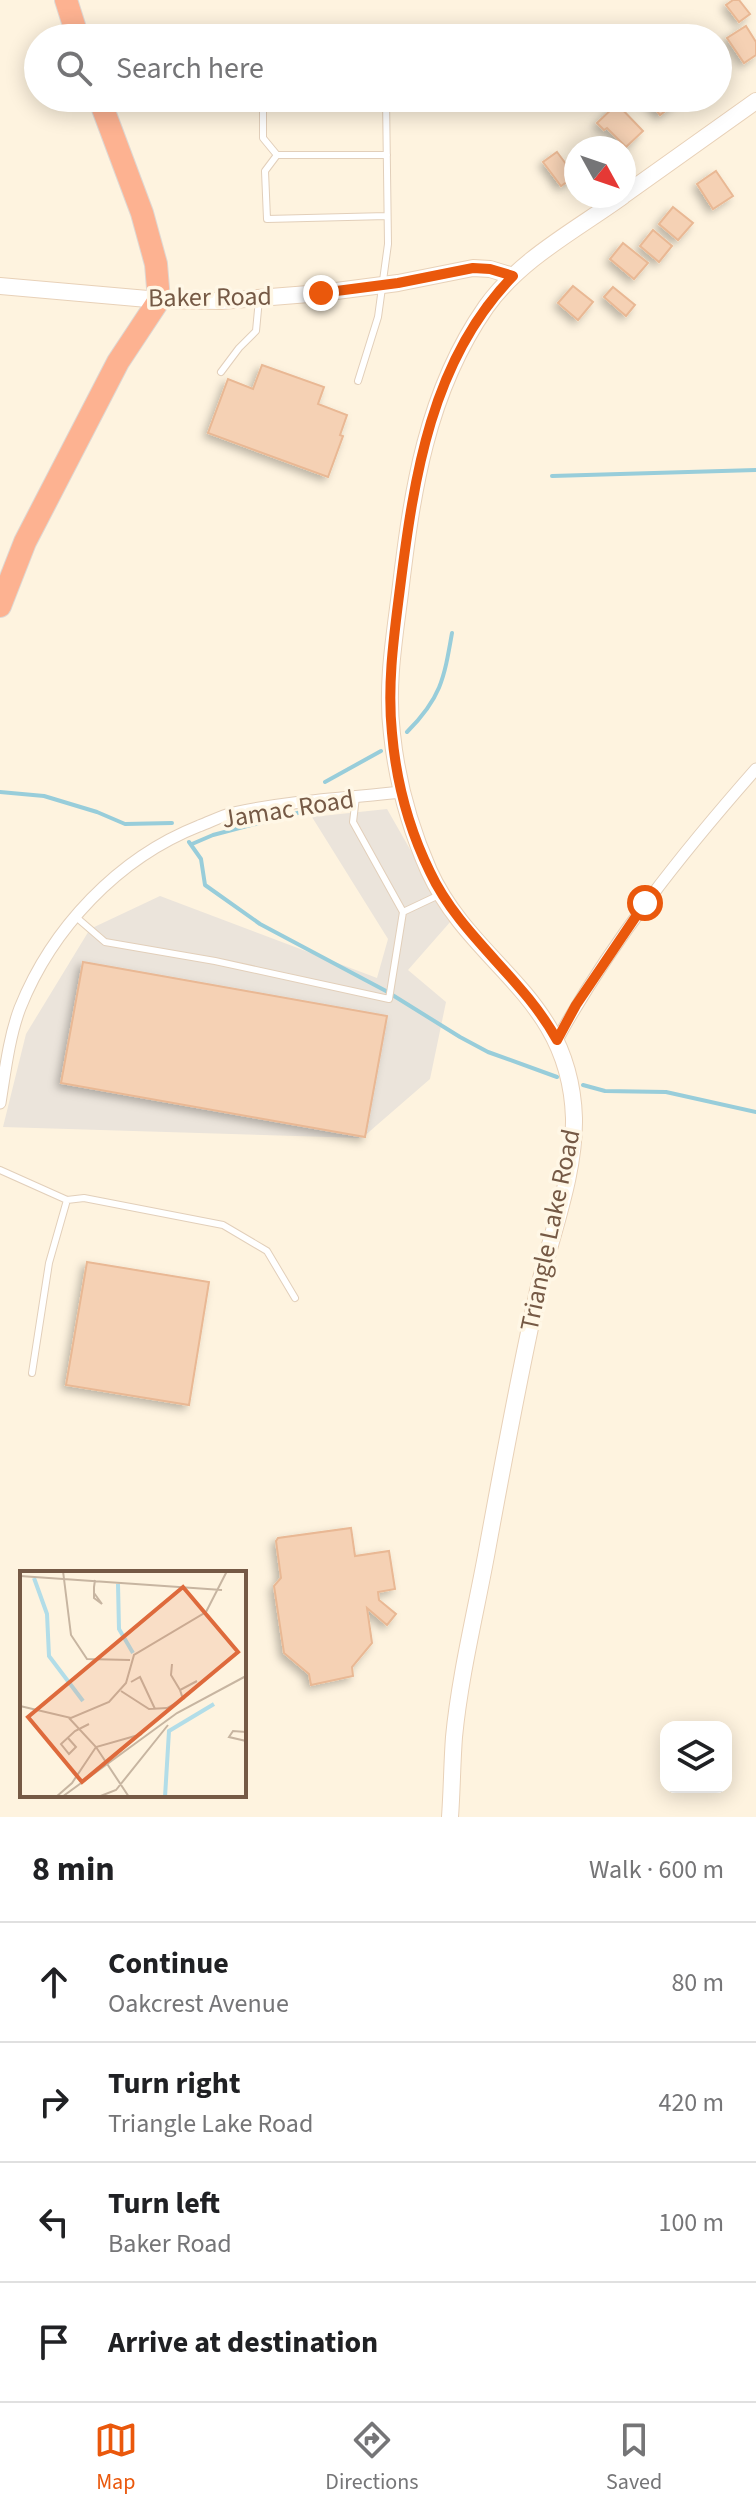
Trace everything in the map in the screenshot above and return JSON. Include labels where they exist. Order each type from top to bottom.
[{"type":"highway","points":[[66,0],[74,24]]},
{"type":"highway","points":[[0,606],[25,542],[118,362],[159,300],[156,264],[142,213],[104,112]]},
{"type":"street","name":"Triangle Lake Road","points":[[636,187],[756,101]]},
{"type":"street","name":"Triangle Lake Road","points":[[450,1817],[455,1734],[476,1610],[536,1297],[567,1178],[574,1123],[571,1085],[557,1040],[535,1006],[451,908],[430,873],[402,792],[392,734],[390,687],[405,547],[419,459],[451,365],[485,309],[513,276],[607,208]]},
{"type":"street","name":"Baker Road","points":[[0,286],[159,300],[259,299],[382,285],[473,268],[513,276]]},
{"type":"street","points":[[557,1040],[576,1005],[645,903],[756,769]]},
{"type":"street","name":"Jamac Road","points":[[0,1103],[19,1011],[36,973],[58,938],[116,876],[153,849],[186,831],[230,814],[402,792]]},
{"type":"lane","points":[[263,112],[263,138],[277,155]]},
{"type":"lane","points":[[358,381],[378,317],[388,244],[386,112]]},
{"type":"lane","points":[[277,155],[387,155]]},
{"type":"lane","points":[[277,155],[265,171],[267,219],[387,216]]},
{"type":"lane","points":[[221,372],[256,331],[259,299]]},
{"type":"lane","points":[[76,917],[105,942],[215,961],[389,999],[403,912],[353,822],[356,797]]},
{"type":"lane","points":[[403,912],[442,893]]},
{"type":"lane","points":[[0,1170],[67,1200],[84,1198],[223,1225],[267,1251],[295,1298]]},
{"type":"lane","points":[[32,1373],[49,1263],[67,1200]]},
{"type":"shaded area","points":[[387,809],[451,921],[408,970],[446,1002],[430,1079],[362,1138],[3,1127],[26,1034],[90,929],[160,896],[377,978],[388,939],[312,817]]},
{"type":"building","points":[[739,0],[750,14],[739,22],[726,5]]},
{"type":"building","points":[[746,26],[756,42],[756,55],[744,63],[732,45],[732,35]]},
{"type":"building","points":[[609,112],[625,112],[643,131],[636,138],[615,136],[607,128],[604,130],[597,123]]},
{"type":"building","points":[[557,152],[564,161],[564,184],[561,186],[543,162]]},
{"type":"building","points":[[716,171],[733,196],[713,209],[697,184]]},
{"type":"building","points":[[673,207],[693,223],[678,240],[659,224]]},
{"type":"building","points":[[653,230],[672,246],[659,262],[640,246]]},
{"type":"building","points":[[623,243],[648,263],[634,279],[610,259]]},
{"type":"building","points":[[573,286],[593,302],[578,320],[558,303]]},
{"type":"building","points":[[613,287],[635,305],[626,316],[604,297]]},
{"type":"building","points":[[262,365],[324,387],[318,404],[347,415],[328,477],[208,433],[228,379],[253,389]]},
{"type":"building","points":[[83,962],[387,1016],[365,1137],[61,1083]]},
{"type":"building","points":[[87,1262],[209,1282],[189,1405],[66,1385]]},
{"type":"building","points":[[351,1528],[355,1556],[389,1551],[395,1589],[378,1592],[379,1600],[396,1614],[387,1625],[367,1608],[372,1643],[352,1667],[353,1676],[311,1685],[309,1674],[284,1653],[274,1586],[281,1578],[276,1541],[278,1538]]},
{"type":"waterway","points":[[552,476],[756,470]]},
{"type":"waterway","points":[[407,732],[434,698],[452,633]]},
{"type":"waterway","points":[[325,782],[381,751]]},
{"type":"waterway","points":[[0,792],[44,796],[125,824],[172,823]]},
{"type":"waterway","points":[[192,844],[213,835],[309,810]]},
{"type":"waterway","points":[[189,842],[201,859],[205,885],[260,924],[386,991],[488,1052],[557,1077]]},
{"type":"waterway","points":[[583,1085],[605,1091],[666,1092],[756,1112]]},
{"type":"route","points":[[321,293],[398,283],[473,268],[513,276],[485,309],[451,365],[419,459],[405,547],[390,687],[392,734],[402,792],[430,873],[451,908],[510,974],[548,1023],[557,1040],[576,1005],[645,903]]}]
